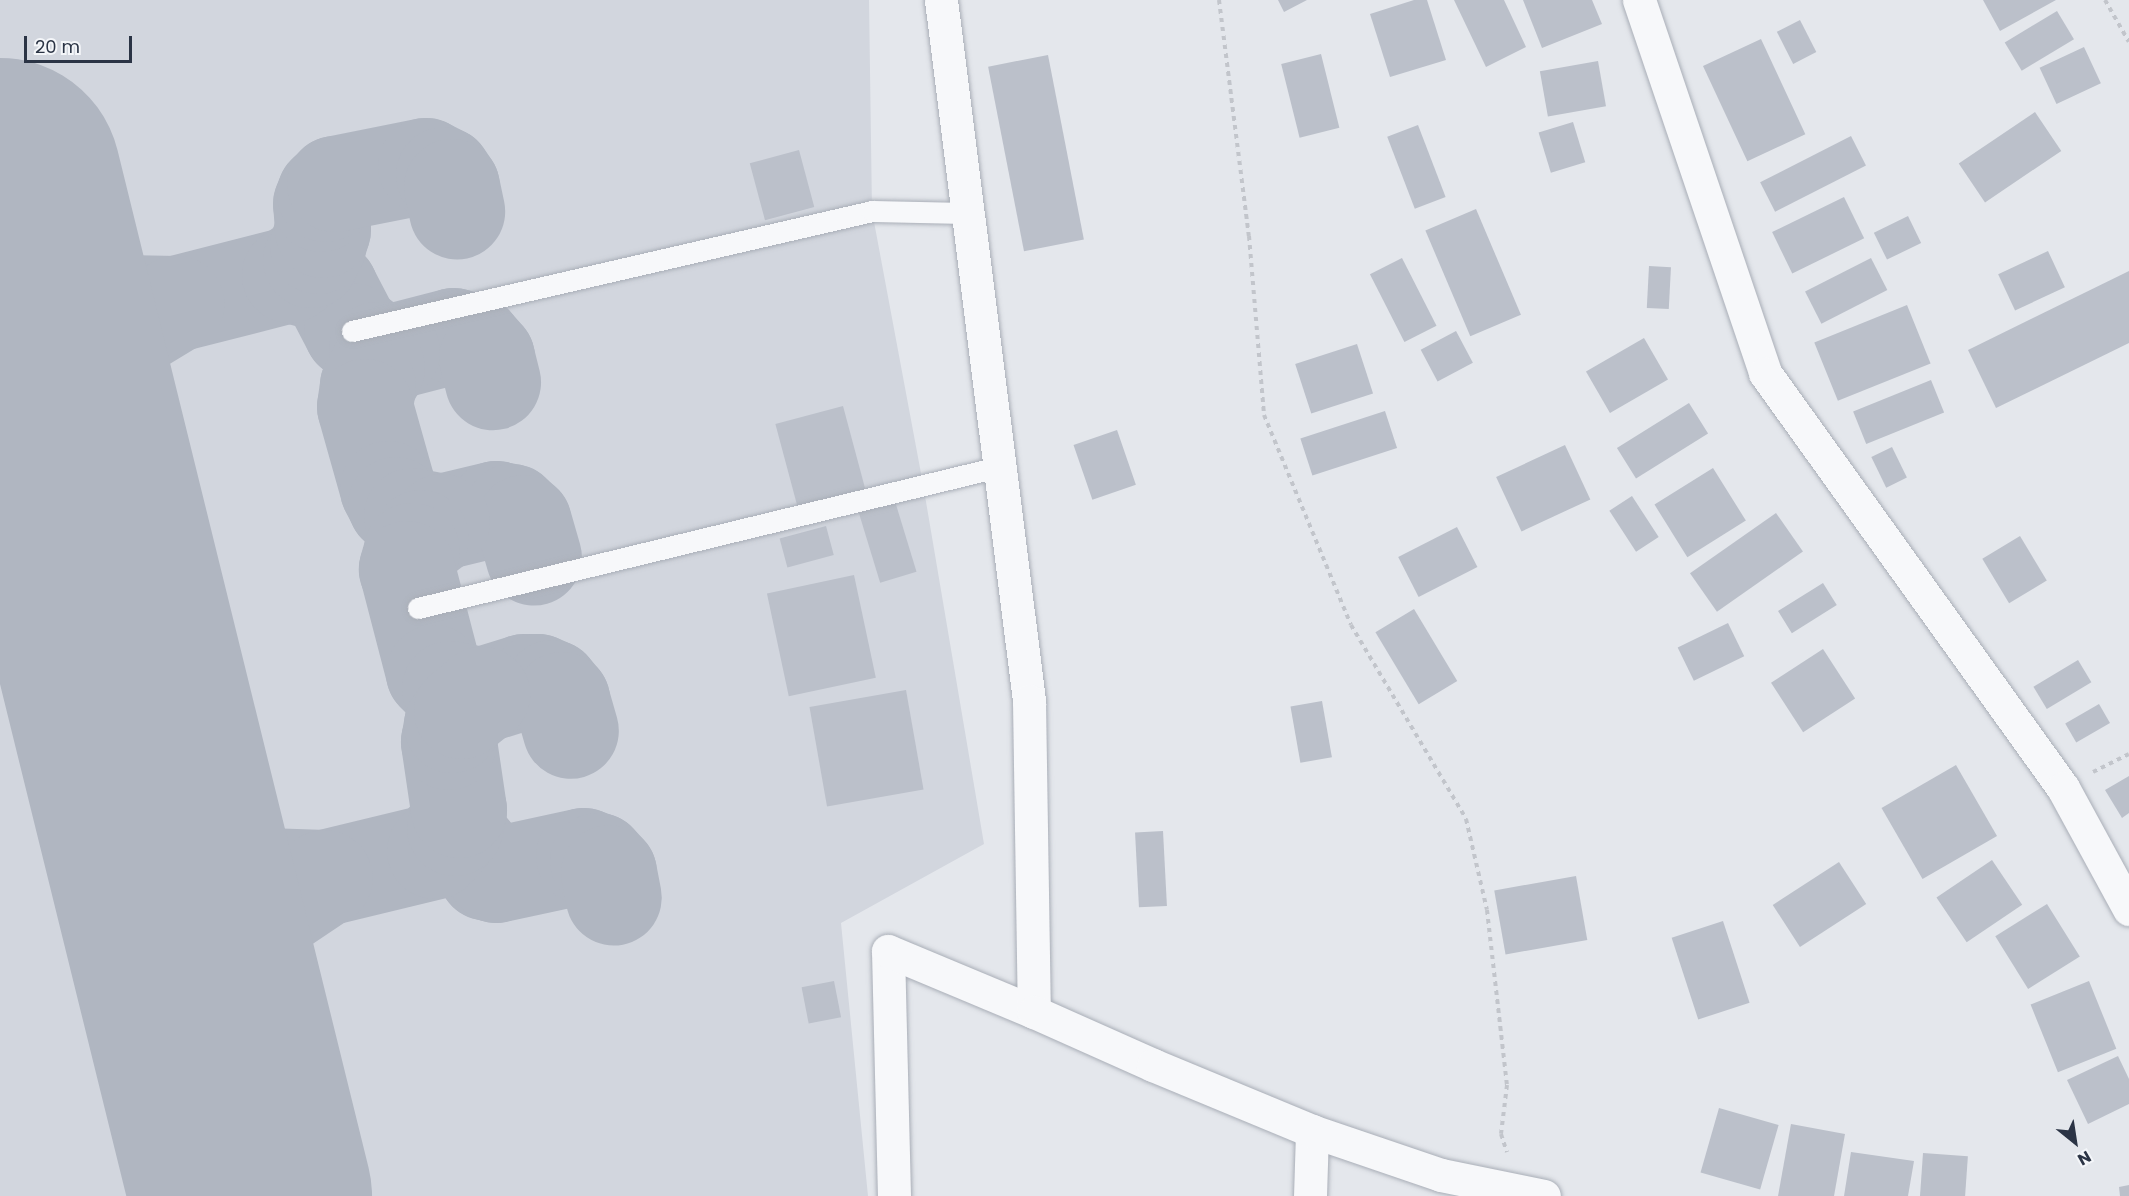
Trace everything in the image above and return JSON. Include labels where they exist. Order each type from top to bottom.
[{"type":"street","points":[[941,0],[1029,701],[1034,1012]]},
{"type":"street","points":[[1639,0],[1765,373],[2063,788],[2129,909]]},
{"type":"street","points":[[894,1196],[888,951],[1312,1131],[1441,1175],[1533,1194]]},
{"type":"street","points":[[1310,1196],[1312,1131]]},
{"type":"lane","points":[[352,331],[872,211],[966,213]]},
{"type":"lane","points":[[418,608],[998,467]]},
{"type":"path","points":[[1219,0],[1249,236],[1264,415],[1351,625],[1466,819],[1487,910],[1507,1085],[1501,1134],[1533,1194]]},
{"type":"path","points":[[2105,0],[2129,42]]},
{"type":"shaded area","points":[[0,0],[869,0],[872,211],[923,484],[984,844],[841,923],[868,1196],[0,1196]]},
{"type":"building","points":[[1278,0],[1307,0],[1284,12]]},
{"type":"building","points":[[1414,0],[1427,0],[1446,60],[1390,77],[1370,14]]},
{"type":"building","points":[[1454,0],[1504,0],[1526,47],[1486,67]]},
{"type":"building","points":[[1523,0],[1592,0],[1602,24],[1542,48]]},
{"type":"building","points":[[1983,0],[2056,0],[2000,31]]},
{"type":"building","points":[[2057,11],[2074,39],[2022,71],[2005,42]]},
{"type":"building","points":[[1800,20],[1816,52],[1793,64],[1777,32]]},
{"type":"building","points":[[1761,39],[1805,134],[1747,161],[1703,66]]},
{"type":"building","points":[[2084,47],[2101,83],[2056,104],[2040,68]]},
{"type":"building","points":[[1321,54],[1339,128],[1300,138],[1281,64]]},
{"type":"building","points":[[1048,55],[1084,240],[1024,251],[988,67]]},
{"type":"building","points":[[1598,61],[1606,106],[1548,117],[1540,71]]},
{"type":"building","points":[[2035,112],[2061,151],[1985,202],[1959,163]]},
{"type":"building","points":[[1573,122],[1585,162],[1551,173],[1539,133]]},
{"type":"building","points":[[1418,125],[1446,197],[1415,209],[1387,137]]},
{"type":"building","points":[[1851,136],[1866,165],[1775,212],[1760,182]]},
{"type":"building","points":[[799,150],[814,207],[765,220],[750,163]]},
{"type":"building","points":[[1844,197],[1864,238],[1792,273],[1772,232]]},
{"type":"building","points":[[1476,209],[1521,315],[1470,336],[1425,230]]},
{"type":"building","points":[[1908,216],[1921,243],[1887,260],[1874,233]]},
{"type":"building","points":[[2048,251],[2065,287],[2015,310],[1998,274]]},
{"type":"building","points":[[1402,258],[1437,326],[1404,342],[1370,274]]},
{"type":"building","points":[[1871,258],[1887,290],[1821,324],[1805,292]]},
{"type":"building","points":[[1649,266],[1671,267],[1669,309],[1647,308]]},
{"type":"building","points":[[2129,271],[2129,343],[1996,408],[1968,350]]},
{"type":"building","points":[[1907,305],[1931,363],[1838,401],[1814,342]]},
{"type":"building","points":[[1456,331],[1473,363],[1438,382],[1421,350]]},
{"type":"building","points":[[1644,338],[1668,380],[1610,413],[1586,372]]},
{"type":"building","points":[[1357,344],[1373,393],[1311,414],[1295,364]]},
{"type":"building","points":[[1931,380],[1944,412],[1866,444],[1853,411]]},
{"type":"building","points":[[1689,403],[1708,434],[1636,479],[1617,448]]},
{"type":"building","points":[[843,406],[865,489],[798,507],[775,424]]},
{"type":"building","points":[[1385,411],[1397,448],[1312,476],[1300,439]]},
{"type":"building","points":[[1117,430],[1136,485],[1092,500],[1074,445]]},
{"type":"building","points":[[1565,445],[1590,499],[1521,531],[1496,477]]},
{"type":"building","points":[[1892,447],[1907,478],[1886,488],[1871,457]]},
{"type":"building","points":[[1713,468],[1746,521],[1687,557],[1654,505]]},
{"type":"building","points":[[1632,496],[1659,537],[1636,552],[1609,511]]},
{"type":"building","points":[[894,498],[917,572],[880,583],[858,509]]},
{"type":"building","points":[[1776,513],[1803,552],[1717,612],[1690,573]]},
{"type":"building","points":[[826,526],[834,555],[787,567],[780,538]]},
{"type":"building","points":[[1457,527],[1477,567],[1419,597],[1398,557]]},
{"type":"building","points":[[2020,536],[2047,581],[2009,603],[1982,559]]},
{"type":"building","points":[[854,575],[876,678],[789,696],[767,594]]},
{"type":"building","points":[[1823,583],[1837,605],[1792,633],[1778,611]]},
{"type":"building","points":[[1414,609],[1457,681],[1419,704],[1375,632]]},
{"type":"building","points":[[1728,623],[1744,656],[1694,681],[1678,648]]},
{"type":"building","points":[[1823,649],[1855,698],[1803,732],[1771,683]]},
{"type":"building","points":[[2078,660],[2091,682],[2047,709],[2033,687]]},
{"type":"building","points":[[906,690],[924,789],[827,806],[809,707]]},
{"type":"building","points":[[1322,701],[1332,757],[1300,763],[1290,707]]},
{"type":"building","points":[[2099,704],[2110,723],[2076,743],[2065,724]]},
{"type":"building","points":[[1956,765],[1997,836],[1923,879],[1882,808]]},
{"type":"building","points":[[2129,776],[2129,813],[2122,818],[2105,790]]},
{"type":"building","points":[[1163,831],[1167,906],[1139,907],[1135,832]]},
{"type":"building","points":[[1992,860],[2022,905],[1967,942],[1936,897]]},
{"type":"building","points":[[1839,862],[1866,904],[1800,947],[1773,905]]},
{"type":"building","points":[[1576,876],[1587,940],[1506,954],[1494,890]]},
{"type":"building","points":[[2047,904],[2080,957],[2028,989],[1995,936]]},
{"type":"building","points":[[1723,921],[1750,1003],[1698,1019],[1672,938]]},
{"type":"building","points":[[834,981],[841,1017],[809,1024],[802,987]]},
{"type":"building","points":[[2089,981],[2116,1049],[2058,1072],[2031,1005]]},
{"type":"building","points":[[2118,1056],[2129,1079],[2129,1104],[2088,1124],[2067,1080]]},
{"type":"building","points":[[1719,1108],[1779,1125],[1760,1189],[1701,1172]]},
{"type":"building","points":[[1791,1124],[1845,1134],[1834,1196],[1778,1196]]},
{"type":"building","points":[[1851,1152],[1914,1161],[1908,1196],[1844,1196]]},
{"type":"building","points":[[1923,1153],[1968,1156],[1965,1196],[1920,1196]]},
{"type":"building","points":[[2129,1185],[2129,1196],[2120,1196],[2119,1187]]},
{"type":"taxiway","points":[[290,275],[311,260],[318,246],[323,230],[321,204],[325,194],[335,184],[426,166],[444,175],[452,187],[457,211]]},
{"type":"taxiway","points":[[5,201],[39,252],[79,287],[125,303],[176,304],[290,275],[317,282],[330,289],[352,331],[377,350],[392,352],[454,336],[474,343],[487,358],[493,382]]},
{"type":"taxiway","points":[[71,465],[72,425],[91,375],[120,338],[176,304]]},
{"type":"taxiway","points":[[392,352],[377,368],[368,386],[365,407],[388,489],[396,505],[412,516],[442,522],[496,509],[512,512],[524,523],[534,558]]},
{"type":"taxiway","points":[[442,522],[421,538],[412,551],[407,569],[434,673],[450,689],[482,695],[524,682],[538,682],[552,688],[562,700],[571,731]]},
{"type":"taxiway","points":[[435,851],[455,828],[459,810],[449,742],[452,725],[462,711],[482,695]]},
{"type":"taxiway","points":[[147,774],[179,828],[213,856],[266,876],[325,878],[457,846],[471,850],[486,872],[496,875],[584,856],[598,861],[609,873],[614,898]]},
{"type":"taxiway","points":[[219,1064],[231,982],[249,942],[274,912],[325,878]]},
{"type":"runway","points":[[0,179],[251,1196]]}]
